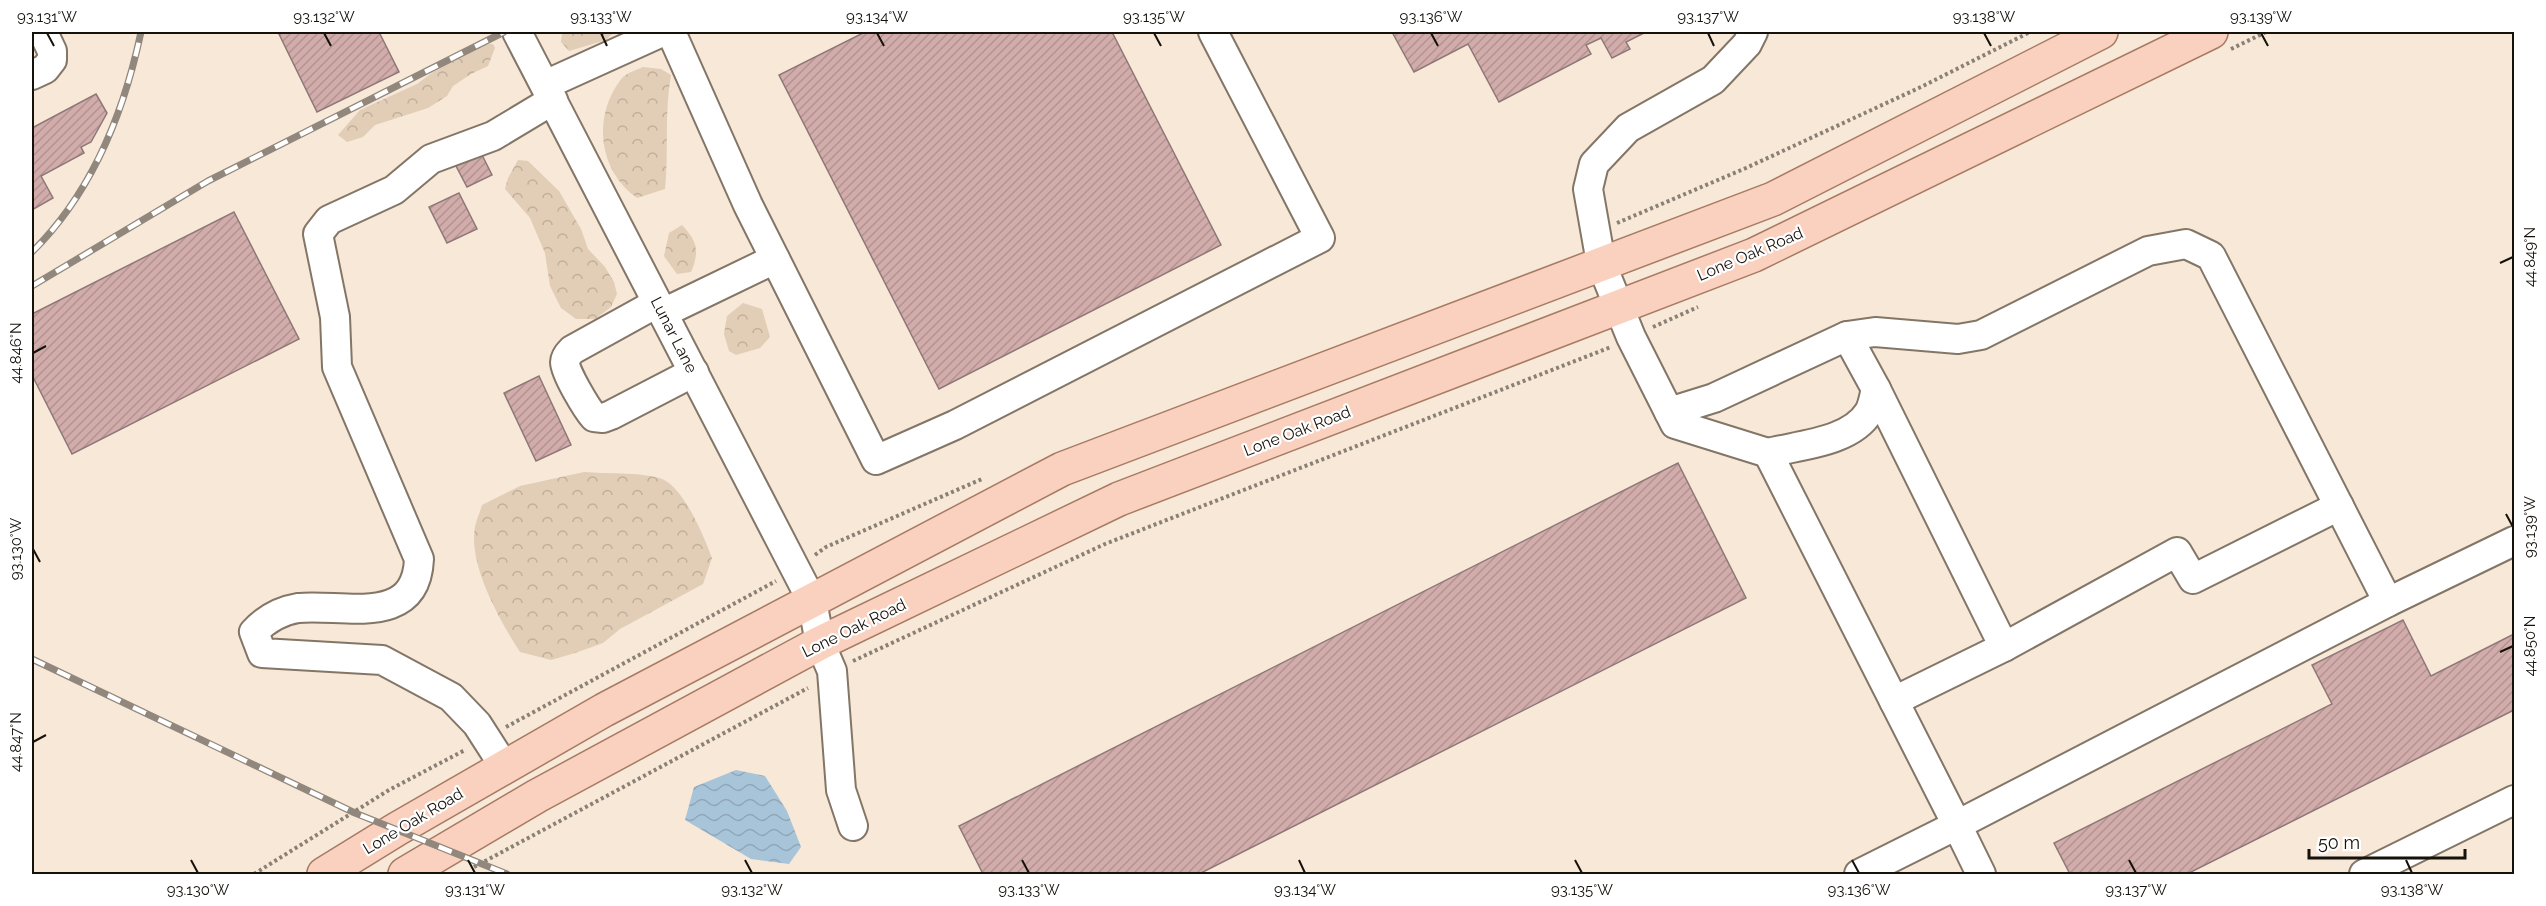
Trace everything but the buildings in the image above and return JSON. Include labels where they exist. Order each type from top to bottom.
[{"type":"main road","name":"Lone Oak Road","points":[[324,874],[504,766],[604,710],[1062,469],[1599,248],[1773,199],[2101,32]]},
{"type":"main road","name":"Lone Oak Road","points":[[405,874],[546,791],[826,657],[1119,499],[1754,255],[2217,42]]},
{"type":"street","points":[[32,75],[45,69],[52,60],[52,51],[44,32]]},
{"type":"street","name":"Lunar Lane","points":[[517,32],[812,601],[826,657],[841,790],[854,826]]},
{"type":"street","points":[[504,766],[477,724],[451,697],[382,660],[262,653],[254,632],[268,617],[298,608],[381,609],[404,597],[418,575],[419,559],[338,367],[335,317],[318,234],[329,220],[394,190],[431,159],[493,136],[549,93],[662,32]]},
{"type":"street","points":[[671,32],[748,205],[876,460],[955,424],[1320,238],[1213,32]]},
{"type":"street","points":[[1753,32],[1747,44],[1713,80],[1628,129],[1594,164],[1588,189],[1599,248],[1617,308],[1675,424],[1768,453],[1833,437],[1857,426],[1870,411],[1876,389]]},
{"type":"street","points":[[1669,412],[1714,398],[1847,336],[1875,332],[1958,339],[1981,335],[2148,251],[2186,244],[2211,256],[2388,602]]},
{"type":"street","points":[[694,372],[611,415],[594,417],[565,362],[572,350],[660,308],[775,259]]},
{"type":"street","points":[[1847,336],[1876,389],[2004,647]]},
{"type":"street","points":[[1768,453],[1981,874]]},
{"type":"street","points":[[1894,701],[2004,647],[2177,552],[2193,579],[2339,506]]},
{"type":"street","points":[[1859,874],[2388,602],[2514,541]]},
{"type":"street","points":[[2364,874],[2514,801]]},
{"type":"path","points":[[1599,248],[1746,168],[1920,87],[2030,32]]},
{"type":"path","points":[[2217,42],[2266,32]]},
{"type":"path","points":[[471,869],[800,694],[826,657],[1105,544],[1606,350],[1706,304]]},
{"type":"path","points":[[254,874],[389,790],[796,570],[826,547],[988,476]]},
{"type":"green space","points":[[562,32],[614,32],[606,40],[569,51],[561,42]]},
{"type":"green space","points":[[488,44],[493,44],[495,48],[488,66],[453,86],[447,96],[428,108],[375,125],[363,137],[347,142],[338,135],[360,110],[417,84],[433,72]]},
{"type":"green space","points":[[643,67],[661,69],[671,75],[665,189],[637,198],[624,187],[607,158],[603,125],[612,93],[622,78]]},
{"type":"green space","points":[[518,160],[528,161],[559,191],[581,229],[588,249],[605,267],[614,282],[617,294],[611,307],[595,319],[576,319],[561,308],[550,286],[545,253],[530,218],[505,189]]},
{"type":"green space","points":[[682,225],[694,241],[696,258],[691,272],[677,274],[664,256],[669,233]]},
{"type":"green space","points":[[743,303],[762,309],[770,337],[760,348],[736,355],[729,351],[724,334],[727,316]]},
{"type":"green space","points":[[584,472],[651,476],[668,482],[691,512],[712,558],[703,584],[620,629],[603,643],[551,660],[520,652],[487,592],[476,558],[475,527],[482,505],[520,486]]},
{"type":"water","points":[[736,770],[765,776],[787,811],[801,847],[789,864],[751,859],[685,820],[694,787]]},
{"type":"railway","points":[[32,252],[72,204],[103,150],[125,92],[141,32]]},
{"type":"railway","points":[[32,286],[208,181],[504,32]]},
{"type":"railway","points":[[32,659],[355,813],[507,874]]}]
